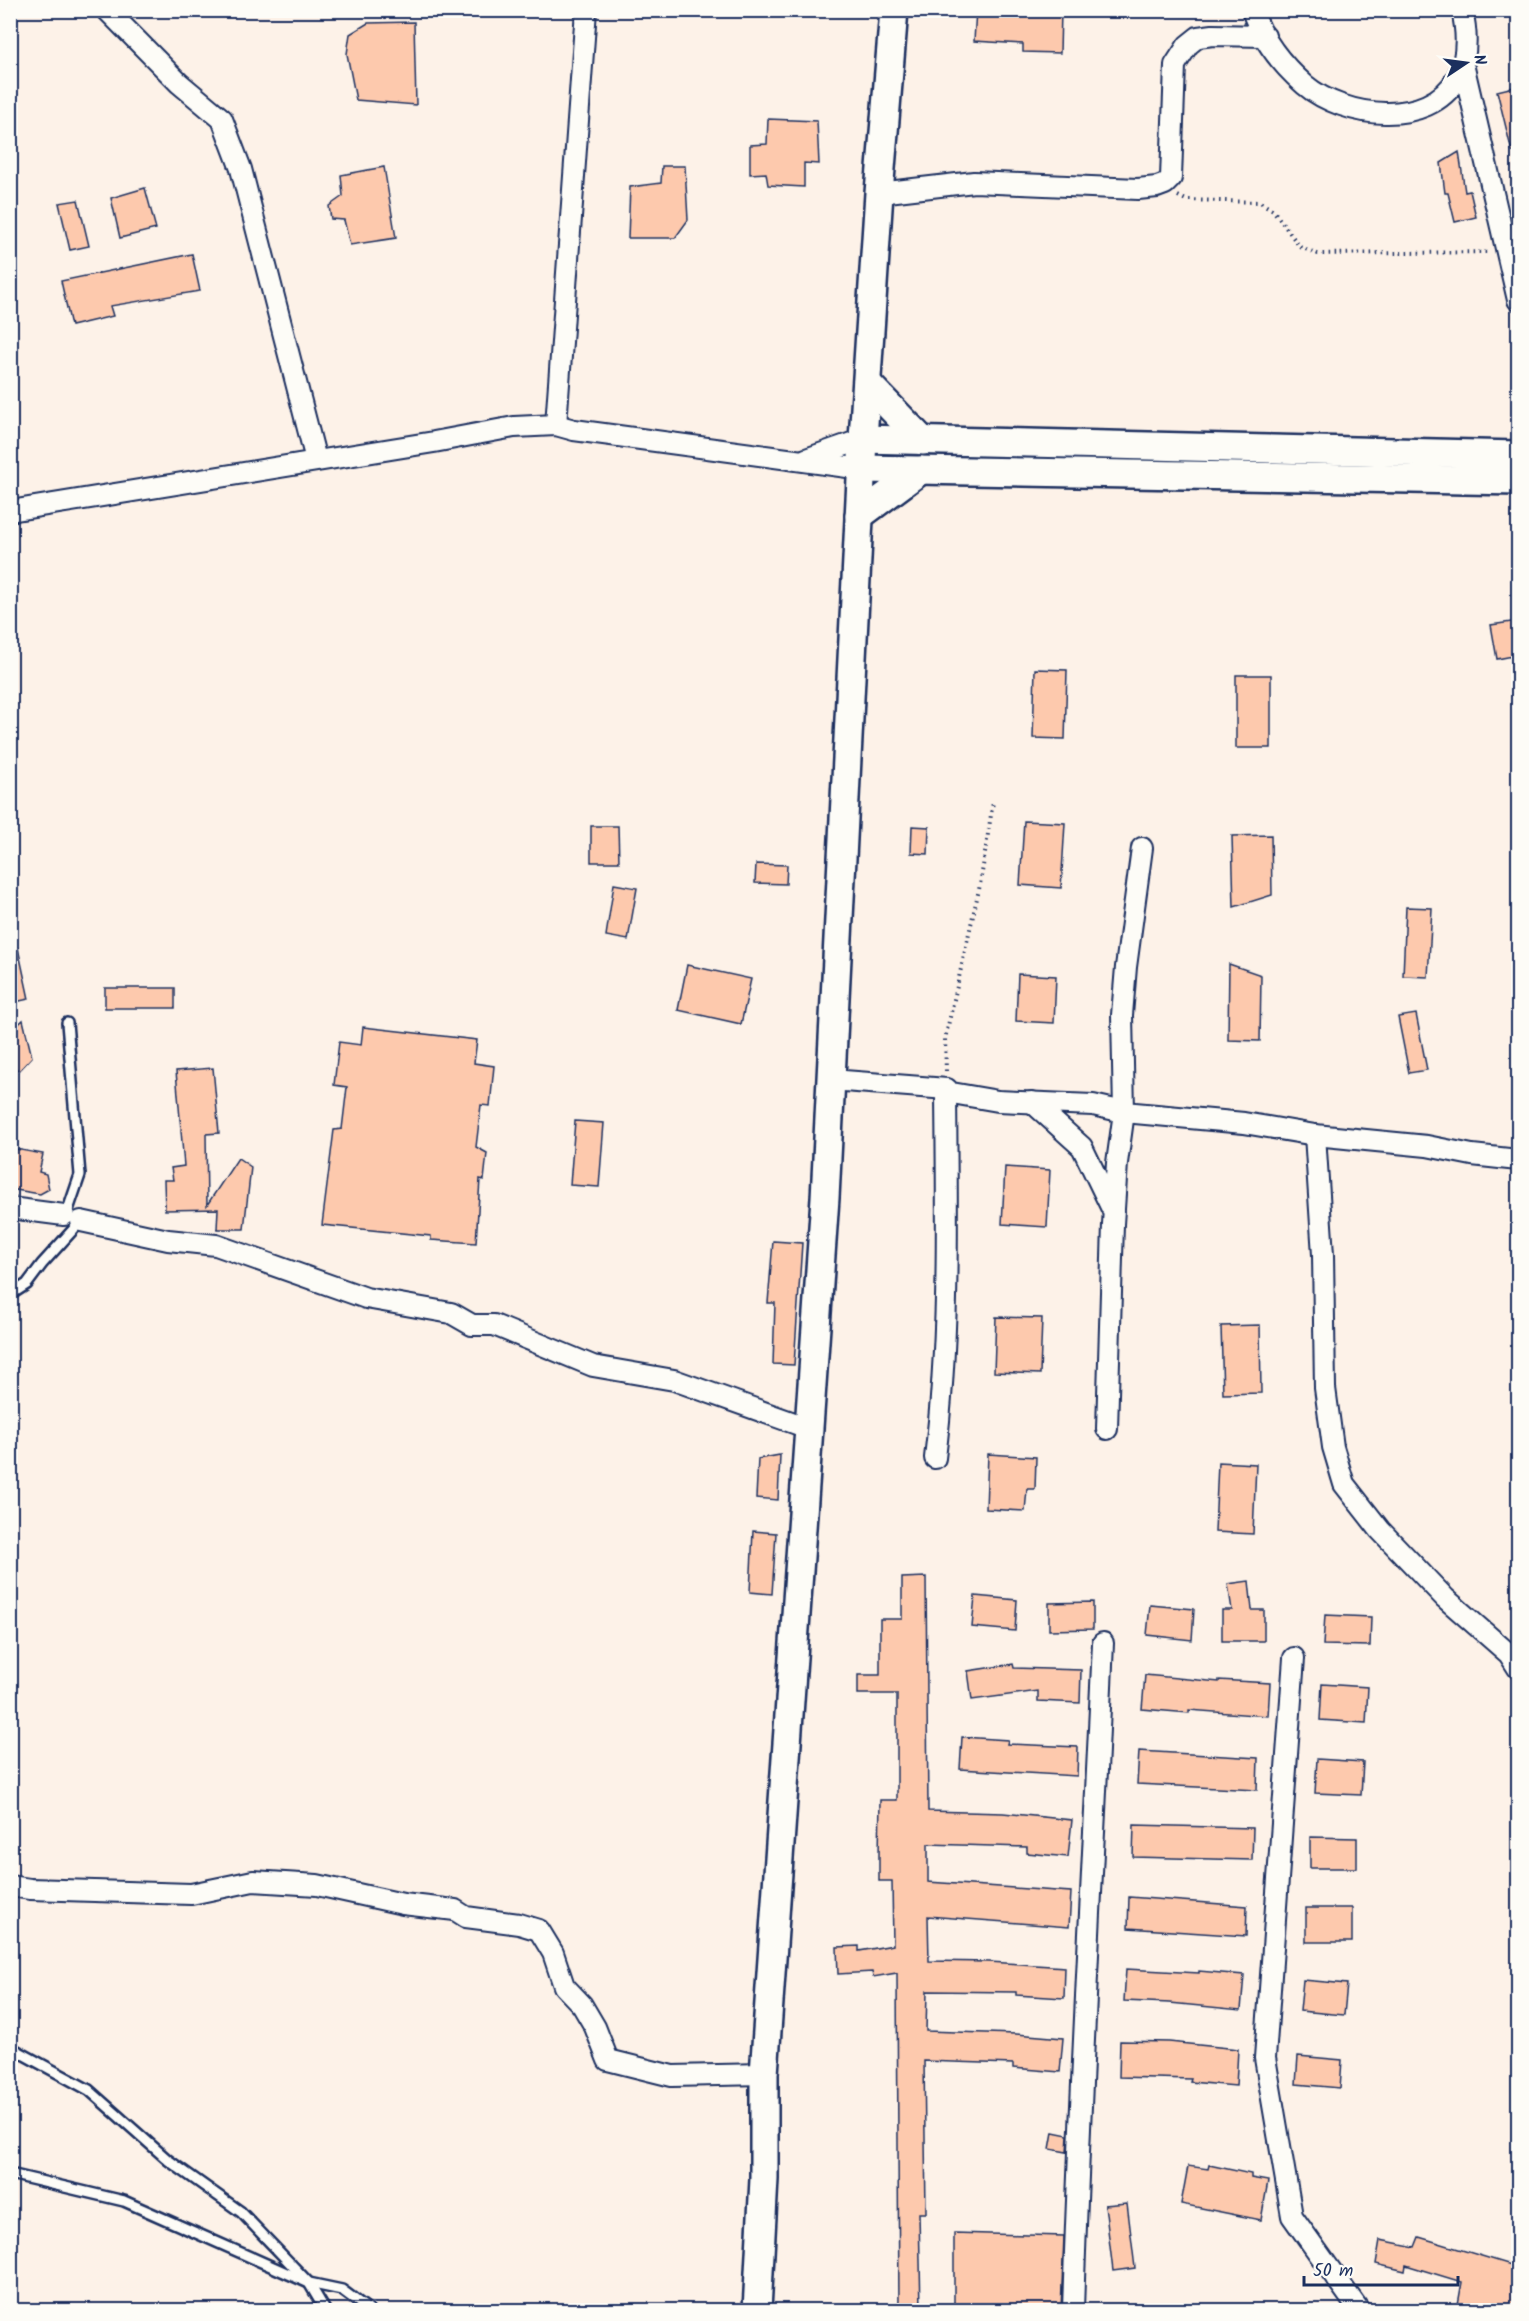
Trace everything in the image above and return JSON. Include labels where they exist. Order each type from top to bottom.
[{"type":"main road","points":[[757,2310],[764,2179],[764,2074],[825,1198],[863,439],[894,10]]},
{"type":"main road","points":[[867,383],[923,441]]},
{"type":"main road","points":[[863,439],[1387,466],[1518,481]]},
{"type":"main road","points":[[862,469],[1387,466],[1518,455]]},
{"type":"main road","points":[[859,516],[921,470]]},
{"type":"street","points":[[107,10],[179,83],[222,119],[241,169],[316,460]]},
{"type":"street","points":[[556,425],[586,10]]},
{"type":"street","points":[[1252,10],[1275,54],[1306,86],[1344,106],[1382,114],[1410,111],[1438,99],[1456,79],[1463,64]]},
{"type":"street","points":[[1462,10],[1466,31],[1463,64],[1518,300]]},
{"type":"street","points":[[879,193],[974,182],[1138,189],[1165,184],[1171,178],[1175,65],[1188,45],[1198,38],[1213,35],[1265,36]]},
{"type":"street","points":[[10,511],[514,427],[556,425],[574,430],[862,469]]},
{"type":"street","points":[[803,460],[863,439]]},
{"type":"street","points":[[1107,1429],[1114,1212],[1124,1112],[1122,1015],[1142,848]]},
{"type":"street","points":[[831,1080],[946,1090],[998,1101],[1093,1105],[1124,1112],[1244,1123],[1315,1135],[1427,1146],[1472,1155],[1518,1160]]},
{"type":"street","points":[[935,1458],[944,1367],[947,1225],[946,1090]]},
{"type":"street","points":[[1032,1102],[1082,1147],[1114,1212]]},
{"type":"street","points":[[1315,1135],[1323,1256],[1324,1388],[1333,1447],[1344,1484],[1380,1530],[1445,1598],[1509,1654],[1518,1668]]},
{"type":"street","points":[[10,1208],[73,1218],[168,1240],[216,1245],[366,1298],[451,1313],[472,1325],[494,1325],[593,1366],[674,1380],[808,1428]]},
{"type":"street","points":[[1073,2310],[1079,2126],[1090,1950],[1102,1643]]},
{"type":"street","points":[[1294,1658],[1265,2058],[1292,2216],[1359,2310]]},
{"type":"street","points":[[10,1886],[190,1894],[253,1881],[317,1885],[403,1904],[455,1910],[466,1917],[519,1924],[539,1930],[553,1953],[564,1986],[582,2005],[595,2027],[608,2060],[672,2076],[764,2074]]},
{"type":"lane","points":[[10,1295],[27,1284],[73,1218],[80,1175],[67,1023]]},
{"type":"lane","points":[[10,2047],[89,2090],[168,2160],[241,2212],[309,2283],[325,2310]]},
{"type":"lane","points":[[10,2174],[124,2201],[309,2283],[342,2290],[369,2310]]},
{"type":"path","points":[[1165,184],[1175,195],[1186,200],[1260,202],[1273,210],[1300,247],[1318,254],[1507,252]]},
{"type":"path","points":[[946,1090],[945,1039],[981,885],[993,802]]},
{"type":"building","points":[[976,10],[1061,10],[1060,53],[1023,52],[1023,44],[974,41]]},
{"type":"building","points":[[414,22],[416,105],[356,100],[347,54],[350,34],[368,23]]},
{"type":"building","points":[[1518,86],[1518,152],[1512,152],[1497,91]]},
{"type":"building","points":[[768,119],[817,121],[819,164],[804,163],[804,187],[768,185],[766,173],[750,174],[750,145],[767,144]]},
{"type":"building","points":[[1459,152],[1465,192],[1470,191],[1476,217],[1455,222],[1448,193],[1445,193],[1441,163]]},
{"type":"building","points":[[662,166],[685,166],[688,220],[675,238],[628,238],[630,187],[661,183]]},
{"type":"building","points":[[384,167],[396,238],[350,245],[344,220],[331,219],[329,206],[343,196],[341,175]]},
{"type":"building","points":[[145,188],[156,229],[120,238],[111,198]]},
{"type":"building","points":[[78,200],[89,246],[70,250],[59,203]]},
{"type":"building","points":[[192,254],[200,291],[110,306],[113,316],[71,326],[61,281]]},
{"type":"building","points":[[1518,621],[1518,655],[1497,659],[1491,625]]},
{"type":"building","points":[[1035,669],[1067,670],[1065,739],[1033,738]]},
{"type":"building","points":[[1236,675],[1271,675],[1271,748],[1236,748]]},
{"type":"building","points":[[1024,821],[1065,823],[1061,888],[1020,885]]},
{"type":"building","points":[[591,826],[618,826],[619,862],[591,862]]},
{"type":"building","points":[[912,826],[929,827],[928,854],[911,853]]},
{"type":"building","points":[[1271,835],[1272,895],[1234,907],[1232,836]]},
{"type":"building","points":[[756,864],[787,865],[786,884],[755,883]]},
{"type":"building","points":[[614,884],[637,888],[628,940],[606,936]]},
{"type":"building","points":[[1406,907],[1432,908],[1428,977],[1403,976]]},
{"type":"building","points":[[18,948],[29,999],[10,1003],[10,949]]},
{"type":"building","points":[[1229,964],[1261,975],[1260,1041],[1228,1040]]},
{"type":"building","points":[[687,965],[751,979],[741,1024],[678,1010]]},
{"type":"building","points":[[1018,974],[1056,976],[1054,1023],[1016,1021]]},
{"type":"building","points":[[105,988],[175,988],[175,1008],[105,1008]]},
{"type":"building","points":[[1416,1014],[1427,1070],[1409,1073],[1398,1017]]},
{"type":"building","points":[[23,1020],[32,1057],[19,1071],[10,1062],[10,1032]]},
{"type":"building","points":[[363,1027],[477,1040],[474,1063],[494,1066],[490,1106],[481,1105],[476,1147],[487,1153],[484,1180],[480,1179],[476,1243],[431,1240],[431,1236],[322,1225],[334,1130],[342,1129],[347,1087],[334,1085],[339,1042],[361,1045]]},
{"type":"building","points":[[213,1068],[219,1133],[206,1134],[207,1205],[238,1158],[251,1167],[244,1229],[217,1229],[218,1209],[165,1210],[164,1180],[173,1180],[171,1168],[184,1166],[176,1071]]},
{"type":"building","points":[[575,1121],[604,1123],[599,1187],[570,1185]]},
{"type":"building","points":[[10,1148],[43,1154],[39,1172],[46,1174],[49,1189],[40,1194],[10,1189]]},
{"type":"building","points":[[1005,1167],[1050,1170],[1047,1227],[1002,1224]]},
{"type":"building","points":[[773,1241],[802,1243],[794,1365],[773,1364],[775,1303],[768,1303]]},
{"type":"building","points":[[996,1317],[1042,1318],[1040,1374],[994,1372]]},
{"type":"building","points":[[1260,1325],[1261,1393],[1223,1394],[1221,1326]]},
{"type":"building","points":[[988,1454],[1036,1457],[1035,1489],[1027,1489],[1025,1511],[986,1509]]},
{"type":"building","points":[[780,1455],[778,1500],[756,1498],[758,1459]]},
{"type":"building","points":[[1218,1462],[1256,1464],[1253,1534],[1215,1532]]},
{"type":"building","points":[[753,1531],[776,1533],[772,1594],[750,1592]]},
{"type":"building","points":[[926,1577],[928,1811],[1003,1813],[1072,1820],[1068,1857],[1027,1853],[1027,1847],[928,1844],[928,1882],[1071,1892],[1069,1927],[928,1916],[929,1961],[1065,1967],[1064,1998],[1016,1995],[1016,1992],[927,1991],[926,2031],[1063,2038],[1060,2072],[1013,2068],[1013,2064],[924,2061],[926,2213],[919,2213],[921,2310],[899,2310],[897,1973],[873,1977],[872,1972],[838,1974],[837,1947],[859,1946],[859,1951],[893,1945],[892,1881],[879,1881],[879,1856],[880,1800],[897,1800],[897,1694],[858,1694],[858,1675],[880,1675],[880,1619],[902,1619],[902,1578]]},
{"type":"building","points":[[1249,1581],[1252,1610],[1264,1610],[1264,1641],[1222,1641],[1222,1610],[1232,1610],[1228,1584]]},
{"type":"building","points":[[975,1596],[1017,1600],[1015,1631],[972,1627]]},
{"type":"building","points":[[1093,1602],[1093,1629],[1049,1630],[1049,1603]]},
{"type":"building","points":[[1150,1605],[1194,1609],[1192,1640],[1147,1635]]},
{"type":"building","points":[[1325,1615],[1371,1617],[1370,1646],[1323,1645]]},
{"type":"building","points":[[1013,1664],[1014,1668],[1081,1670],[1080,1703],[1038,1701],[1038,1691],[972,1700],[968,1671]]},
{"type":"building","points":[[1145,1675],[1219,1682],[1219,1680],[1270,1683],[1268,1716],[1142,1709]]},
{"type":"building","points":[[1322,1684],[1368,1687],[1366,1723],[1320,1720]]},
{"type":"building","points":[[962,1737],[1008,1740],[1007,1744],[1078,1747],[1077,1776],[960,1769]]},
{"type":"building","points":[[1139,1751],[1258,1758],[1257,1790],[1137,1784]]},
{"type":"building","points":[[1317,1759],[1363,1762],[1361,1795],[1315,1793]]},
{"type":"building","points":[[1134,1825],[1253,1828],[1252,1860],[1133,1857]]},
{"type":"building","points":[[1310,1837],[1357,1838],[1357,1868],[1310,1868]]},
{"type":"building","points":[[1129,1897],[1247,1906],[1246,1936],[1128,1928]]},
{"type":"building","points":[[1306,1908],[1352,1908],[1352,1942],[1306,1942]]},
{"type":"building","points":[[1126,1969],[1244,1975],[1241,2010],[1124,2001]]},
{"type":"building","points":[[1303,1980],[1347,1984],[1344,2015],[1300,2011]]},
{"type":"building","points":[[1120,2041],[1169,2042],[1238,2049],[1236,2086],[1190,2082],[1191,2079],[1119,2077]]},
{"type":"building","points":[[1298,2056],[1342,2060],[1340,2088],[1296,2084]]},
{"type":"building","points":[[1053,2132],[1068,2135],[1067,2152],[1050,2149]]},
{"type":"building","points":[[1209,2165],[1251,2174],[1251,2178],[1268,2181],[1261,2220],[1181,2204],[1188,2166],[1208,2169]]},
{"type":"building","points":[[1127,2203],[1135,2268],[1113,2271],[1105,2205]]},
{"type":"building","points":[[954,2233],[1064,2236],[1061,2310],[954,2310]]},
{"type":"building","points":[[1419,2237],[1518,2267],[1518,2310],[1457,2310],[1462,2282],[1406,2265],[1405,2271],[1376,2264],[1380,2240],[1415,2247]]}]
